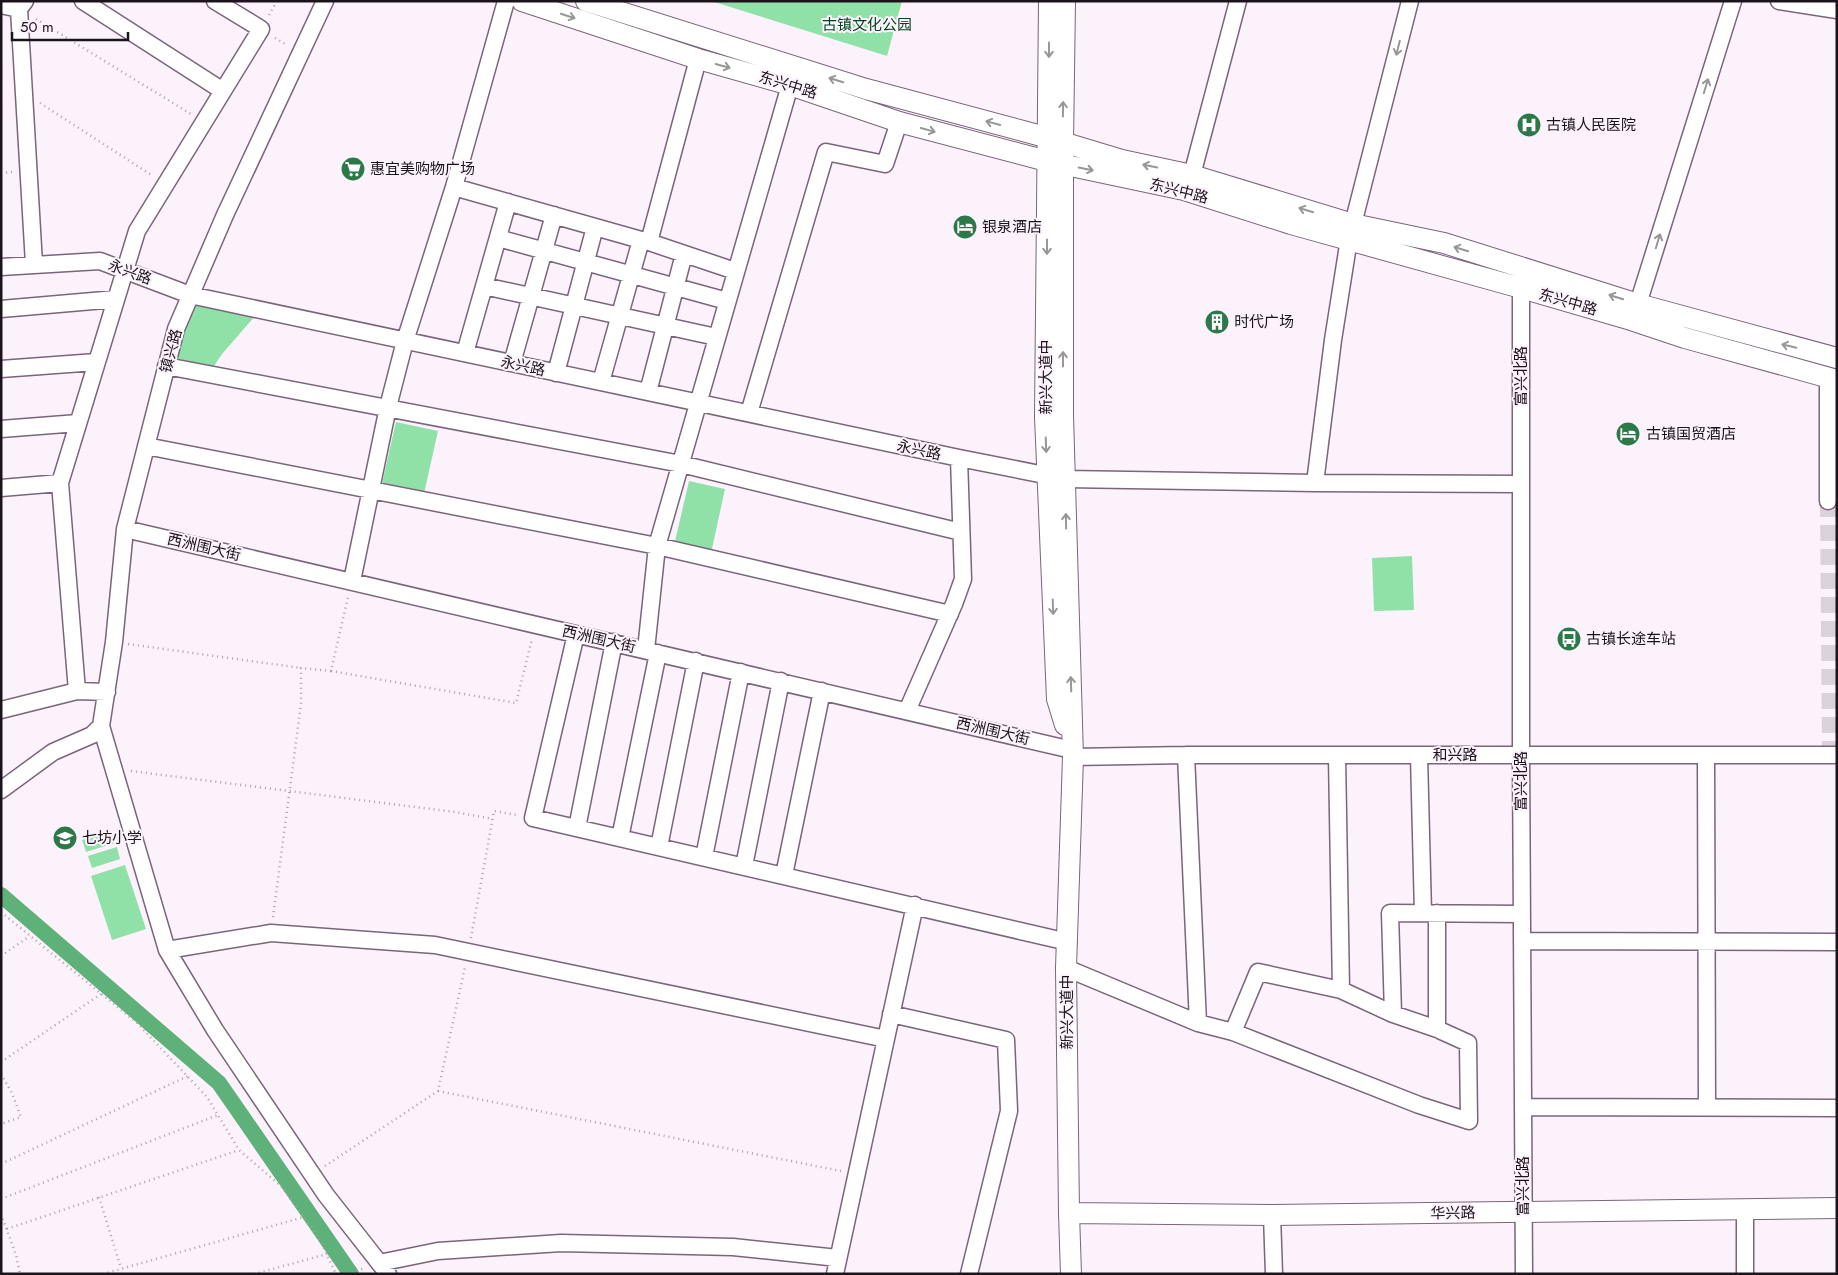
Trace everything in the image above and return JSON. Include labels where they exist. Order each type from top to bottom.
[{"type":"main road","name":"东兴中路","points":[[522,1],[698,59],[790,85],[898,122],[1055,163],[1184,190],[1291,224],[1444,243],[1638,304],[1837,358]]},
{"type":"main road","name":"东兴中路","points":[[586,1],[866,89],[1056,140],[1122,160],[1192,175],[1522,288],[1685,338],[1832,379]]},
{"type":"main road","name":"新兴大道中","points":[[1057,10],[1056,140],[1045,418],[1056,477],[1057,699],[1073,753],[1066,968],[1071,1274]]},
{"type":"main road","name":"华兴路","points":[[1069,1213],[1272,1215],[1837,1208]]},
{"type":"street","points":[[83,1],[223,91]]},
{"type":"street","points":[[77,692],[60,483],[137,231],[261,29],[215,1]]},
{"type":"street","name":"镇兴路","points":[[101,726],[114,642],[125,529],[176,330],[225,215],[325,1]]},
{"type":"street","points":[[352,581],[388,408],[405,340],[454,187],[506,1]]},
{"type":"street","points":[[1192,175],[1238,1]]},
{"type":"street","points":[[1316,483],[1333,340],[1351,231],[1410,1]]},
{"type":"street","points":[[1638,304],[1732,1]]},
{"type":"street","points":[[1779,1],[1837,10]]},
{"type":"street","points":[[1,5],[22,5],[24,93],[34,264]]},
{"type":"street","points":[[601,382],[631,275],[645,241],[698,59]]},
{"type":"street","points":[[620,838],[652,651],[657,546],[790,85]]},
{"type":"street","points":[[749,414],[826,152],[885,164],[898,122]]},
{"type":"street","points":[[454,187],[645,241],[735,271]]},
{"type":"street","points":[[465,353],[508,202]]},
{"type":"street","points":[[512,363],[554,215]]},
{"type":"street","points":[[556,372],[594,227]]},
{"type":"street","points":[[498,238],[727,301]]},
{"type":"street","points":[[648,392],[684,254]]},
{"type":"street","name":"永兴路","points":[[1,267],[100,261],[190,295],[1056,477],[1316,483],[1521,484]]},
{"type":"street","points":[[484,286],[716,337]]},
{"type":"street","name":"富兴北路","points":[[1522,288],[1521,755],[1524,1274]]},
{"type":"street","points":[[1,310],[116,299]]},
{"type":"street","points":[[1,369],[96,362]]},
{"type":"street","points":[[166,366],[681,464],[961,532]]},
{"type":"street","points":[[1828,501],[1832,379]]},
{"type":"street","points":[[1,429],[78,423]]},
{"type":"street","points":[[146,446],[657,546],[950,614]]},
{"type":"street","points":[[907,710],[950,614],[962,579],[959,458]]},
{"type":"street","points":[[1,488],[60,483]]},
{"type":"street","name":"西洲围大街","points":[[125,529],[907,710],[1073,753]]},
{"type":"street","points":[[576,634],[533,818],[1068,942]]},
{"type":"street","points":[[577,828],[614,642]]},
{"type":"street","points":[[659,847],[696,661]]},
{"type":"street","points":[[704,857],[742,672]]},
{"type":"street","points":[[744,866],[781,681]]},
{"type":"street","points":[[784,875],[822,691]]},
{"type":"street","points":[[1,710],[77,692],[107,692]]},
{"type":"street","points":[[1,790],[54,752],[92,735],[101,726],[167,950],[215,1030],[326,1196],[383,1268],[438,1251],[561,1243],[733,1247],[838,1258]]},
{"type":"street","name":"和兴路","points":[[1073,753],[1186,756],[1419,756],[1706,755],[1832,752]]},
{"type":"street","points":[[1706,755],[1707,1107]]},
{"type":"street","points":[[1186,756],[1198,1023]]},
{"type":"street","points":[[1338,756],[1341,990]]},
{"type":"street","points":[[1419,756],[1437,1029]]},
{"type":"street","points":[[835,1274],[915,905]]},
{"type":"street","points":[[1393,1014],[1390,913],[1522,914]]},
{"type":"street","points":[[167,950],[271,933],[435,945],[886,1039]]},
{"type":"street","points":[[1522,941],[1837,942]]},
{"type":"street","points":[[1066,968],[1198,1023],[1233,1032],[1419,1105],[1469,1121],[1468,1043],[1437,1029],[1393,1014],[1341,990],[1258,972],[1233,1032]]},
{"type":"street","points":[[891,1014],[1006,1040],[1009,1111],[969,1274]]},
{"type":"street","points":[[1523,1107],[1837,1108]]},
{"type":"street","points":[[1745,1209],[1745,1274]]},
{"type":"street","points":[[1272,1215],[1274,1274]]},
{"type":"path","points":[[22,5],[204,122]]},
{"type":"path","points":[[261,29],[300,53]]},
{"type":"path","points":[[24,93],[166,184]]},
{"type":"path","points":[[331,671],[352,581]]},
{"type":"path","points":[[114,642],[331,671],[516,703],[535,624]]},
{"type":"path","points":[[271,933],[301,704],[301,668]]},
{"type":"path","points":[[115,769],[290,790],[455,812],[493,819]]},
{"type":"path","points":[[312,1175],[438,1091],[468,952],[494,811],[533,818]]},
{"type":"path","points":[[1,912],[137,1023],[188,1076],[207,1097],[239,1150],[282,1187],[320,1240],[336,1274]]},
{"type":"path","points":[[1,956],[30,936]]},
{"type":"path","points":[[1,1062],[101,994]]},
{"type":"path","points":[[1,1074],[12,1093],[21,1117],[1,1124]]},
{"type":"path","points":[[1,1164],[188,1076]]},
{"type":"path","points":[[438,1091],[856,1174]]},
{"type":"path","points":[[1,1199],[218,1115]]},
{"type":"path","points":[[7,1229],[239,1150]]},
{"type":"path","points":[[99,1197],[121,1268]]},
{"type":"path","points":[[1,1214],[16,1255],[20,1274]]},
{"type":"path","points":[[105,1273],[304,1217]]},
{"type":"path","points":[[254,1274],[327,1254]]},
{"type":"green space","name":"古镇文化公园","points":[[711,1],[902,1],[887,56]]},
{"type":"green space","points":[[196,304],[256,315],[214,366],[174,358],[180,334]]},
{"type":"green space","points":[[396,422],[438,431],[423,498],[381,488]]},
{"type":"green space","points":[[689,481],[725,489],[710,558],[673,550]]},
{"type":"green space","points":[[1412,556],[1414,610],[1374,611],[1372,558]]},
{"type":"green space","points":[[111,831],[115,843],[86,852],[82,840]]},
{"type":"green space","points":[[117,847],[120,859],[92,868],[88,856]]},
{"type":"green space","points":[[125,865],[146,929],[112,940],[91,876]]},
{"type":"waterway","points":[[1,895],[219,1083],[351,1274]]},
{"type":"tunnel","points":[[1828,501],[1830,747]]},
{"type":"place","name":"古镇人民医院","points":[[1529,125]]},
{"type":"place","name":"惠宜美购物广场","points":[[353,169]]},
{"type":"place","name":"银泉酒店","points":[[965,227]]},
{"type":"place","name":"时代广场","points":[[1217,322]]},
{"type":"place","name":"古镇国贸酒店","points":[[1628,434]]},
{"type":"place","name":"古镇长途车站","points":[[1569,639]]},
{"type":"place","name":"七坊小学","points":[[65,838]]}]
